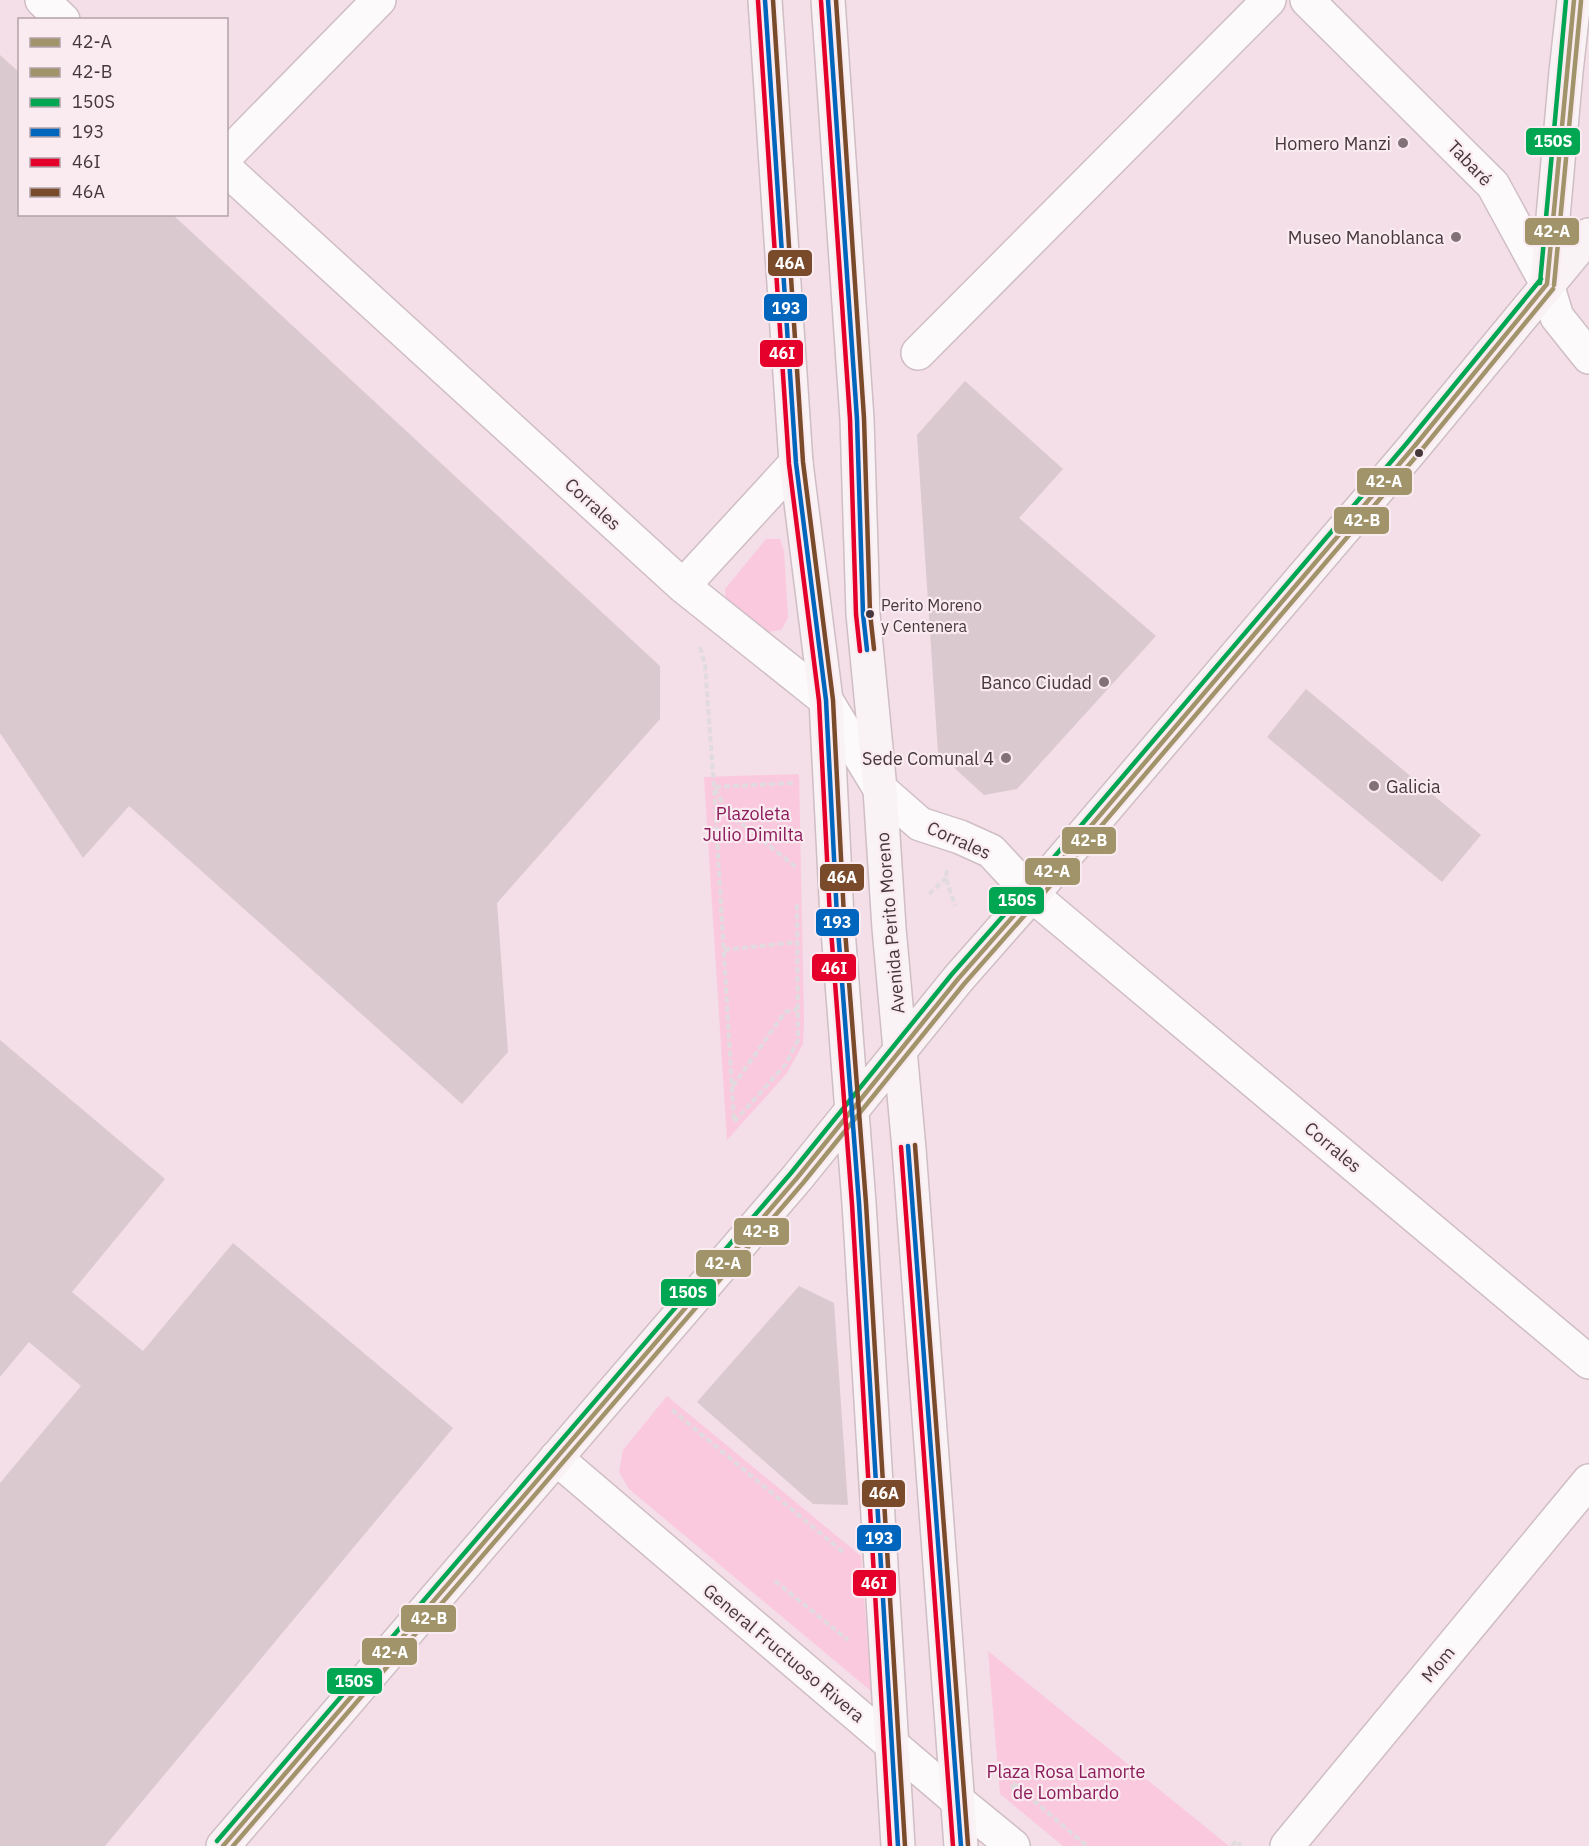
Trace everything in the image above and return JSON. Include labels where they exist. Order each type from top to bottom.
[{"type":"main road","points":[[765,0],[796,463],[826,700],[837,917],[860,1215],[898,1846]]},
{"type":"main road","name":"Avenida Perito Moreno","points":[[828,0],[857,419],[863,614],[880,789],[889,928],[901,1052],[961,1846]]},
{"type":"main road","points":[[1547,284],[1574,0]]},
{"type":"main road","points":[[1566,72],[1589,104]]},
{"type":"main road","points":[[223,1846],[852,1111],[958,979],[1413,448],[1589,235]]},
{"type":"street","points":[[42,0],[61,18]]},
{"type":"street","points":[[228,154],[378,0]]},
{"type":"street","points":[[918,353],[1269,0]]},
{"type":"street","name":"Tabaré","points":[[1307,0],[1493,185],[1547,284],[1557,317],[1589,357]]},
{"type":"street","name":"Corrales","points":[[228,172],[683,586],[826,700],[880,789],[920,824],[991,850],[1032,895],[1589,1362]]},
{"type":"street","points":[[683,586],[796,463]]},
{"type":"street","name":"General Fructuoso Rivera","points":[[556,1458],[1013,1846]]},
{"type":"street","name":"Mom","points":[[1287,1846],[1589,1481]]},
{"type":"path","points":[[699,642],[705,665],[714,787],[734,1122],[786,1065],[798,1040],[797,899]]},
{"type":"path","points":[[714,787],[795,783]]},
{"type":"path","points":[[714,787],[728,813],[796,867]]},
{"type":"path","points":[[796,855],[796,878]]},
{"type":"path","points":[[929,894],[946,878],[955,906]]},
{"type":"path","points":[[724,950],[797,942]]},
{"type":"path","points":[[732,1086],[785,1012],[798,1009]]},
{"type":"path","points":[[672,1410],[850,1557]]},
{"type":"path","points":[[776,1581],[851,1642],[851,1632]]},
{"type":"path","points":[[1013,1783],[1087,1846]]},
{"type":"path","points":[[1232,1846],[1236,1841],[1241,1846]]},
{"type":"green space","points":[[766,539],[780,539],[784,551],[788,618],[781,630],[761,633],[726,603],[725,589]]},
{"type":"green space","name":"Plazoleta Julio Dimilta","points":[[799,774],[803,1044],[787,1073],[727,1140],[704,777]]},
{"type":"green space","points":[[667,1396],[861,1556],[871,1691],[629,1489],[619,1472],[623,1450]]},
{"type":"green space","name":"Plaza Rosa Lamorte de Lombardo","points":[[988,1651],[1229,1846],[1063,1846],[1000,1794]]},
{"type":"building","points":[[0,55],[18,71],[18,216],[174,216],[660,666],[660,719],[497,903],[508,1052],[462,1104],[129,806],[83,858],[0,733]]},
{"type":"building","points":[[965,381],[1063,469],[1019,518],[1156,636],[1017,789],[984,795],[938,753],[917,435]]},
{"type":"building","name":"Galicia","points":[[1306,689],[1481,835],[1442,882],[1267,737]]},
{"type":"building","points":[[0,1040],[165,1179],[72,1292],[143,1351],[233,1243],[453,1428],[105,1846],[0,1846],[0,1483],[81,1386],[29,1342],[0,1377]]},
{"type":"building","points":[[799,1286],[834,1303],[848,1505],[813,1504],[697,1402]]},
{"type":"transit line","name":"193","points":[[765,0],[796,463],[826,700],[837,917],[859,1203],[898,1846]]},
{"type":"transit line","name":"46A","points":[[773,0],[803,462],[833,700],[844,917],[866,1203],[905,1846]]},
{"type":"transit line","name":"193","points":[[828,0],[857,419],[863,614],[867,650]]},
{"type":"transit line","name":"46A","points":[[836,0],[864,418],[870,613],[874,649]]},
{"type":"transit line","name":"150S","points":[[1540,283],[1566,0]]},
{"type":"transit line","name":"42-A","points":[[1547,284],[1574,0]]},
{"type":"transit line","name":"46I","points":[[758,1],[789,464],[819,701],[830,917],[852,1204],[890,1846]]},
{"type":"transit line","name":"46I","points":[[821,1],[850,419],[856,614],[860,651]]},
{"type":"transit line","name":"42-B","points":[[1554,285],[1581,1]]},
{"type":"transit line","name":"150S","points":[[217,1841],[791,1173],[952,974],[1407,443],[1541,279]]},
{"type":"transit line","name":"42-A","points":[[223,1846],[797,1178],[958,979],[1413,448],[1547,284]]},
{"type":"transit line","name":"42-B","points":[[233,1846],[803,1183],[964,984],[1419,453],[1553,289]]},
{"type":"transit line","name":"46A","points":[[915,1145],[968,1845]]},
{"type":"transit line","name":"193","points":[[908,1146],[961,1846]]},
{"type":"transit line","name":"46I","points":[[901,1147],[953,1846]]},
{"type":"place","name":"Homero Manzi","points":[[1403,143]]},
{"type":"place","name":"Museo Manoblanca","points":[[1456,237]]},
{"type":"place","name":"Perito Moreno y Centenera","points":[[870,614]]},
{"type":"place","name":"Banco Ciudad","points":[[1104,682]]},
{"type":"place","name":"Sede Comunal 4","points":[[1006,758]]},
{"type":"place","name":"Galicia","points":[[1374,786]]}]
